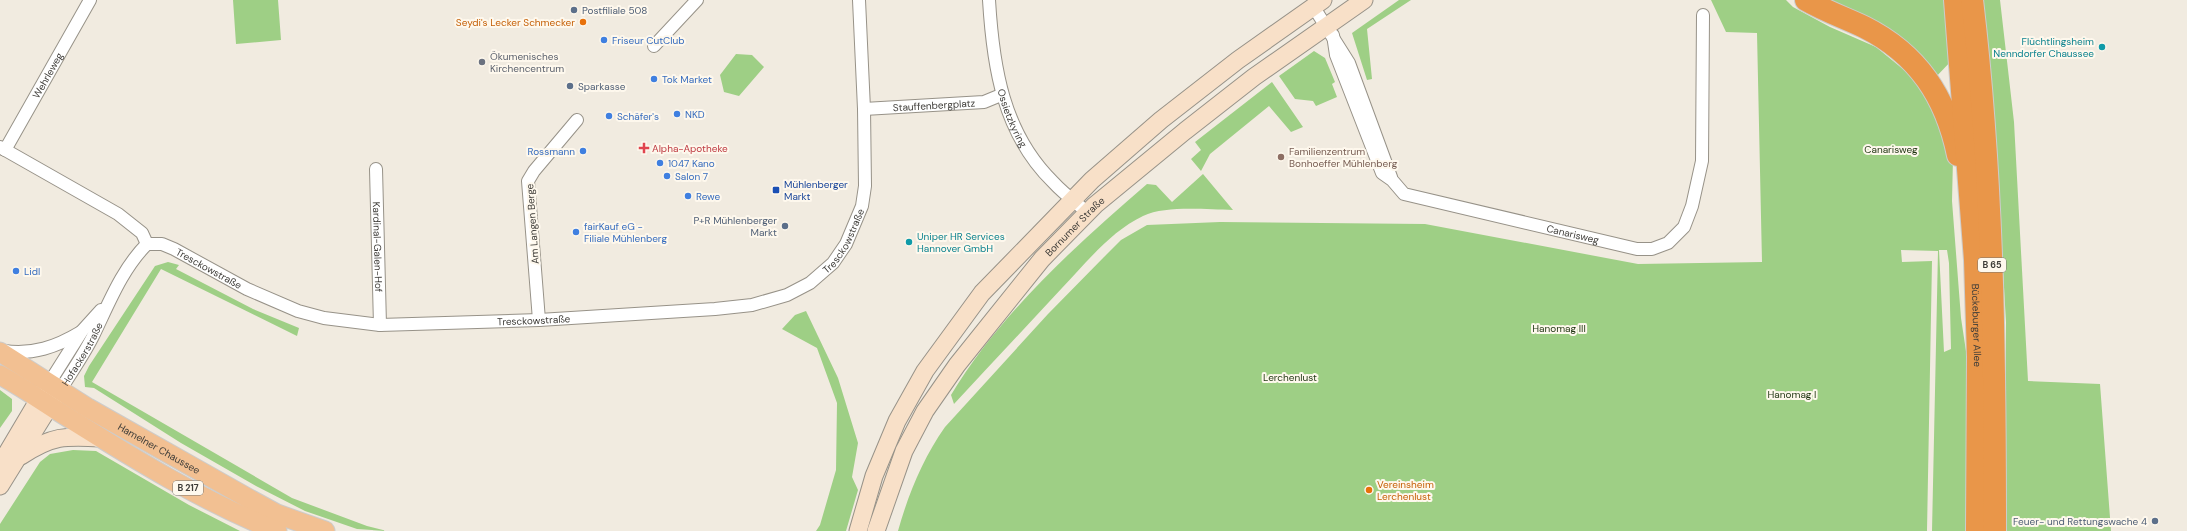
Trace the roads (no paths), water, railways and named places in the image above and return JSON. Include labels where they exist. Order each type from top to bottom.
[{"type":"highway","points":[[1806,0],[1884,39],[1914,64],[1928,79],[1939,98],[1954,138],[1960,164],[1964,304],[1978,357]]},
{"type":"highway","name":"Bückeburger Allee","points":[[1955,0],[1968,155],[1978,357],[1977,531]]},
{"type":"highway","name":"Bückeburger Allee","points":[[1972,0],[1985,147],[1992,260],[1995,531]]},
{"type":"main road","name":"Bornumer Straße","points":[[876,531],[904,450],[925,411],[957,365],[1000,308],[1042,259],[1087,212],[1208,113],[1254,77],[1330,31],[1364,0]]},
{"type":"main road","name":"Bornumer Straße","points":[[858,531],[874,476],[886,445],[925,371],[982,293],[1028,244],[1092,180],[1161,120],[1238,60],[1318,3]]},
{"type":"main road","name":"Hamelner Chaussee","points":[[0,351],[88,408],[252,501],[277,514],[325,531]]},
{"type":"main road","name":"Hamelner Chaussee","points":[[0,375],[102,438],[198,493],[248,519],[277,531]]},
{"type":"main road","name":"Hofackerstraße","points":[[45,402],[55,386]]},
{"type":"main road","points":[[0,486],[17,458],[45,402]]},
{"type":"main road","points":[[0,465],[45,402]]},
{"type":"main road","points":[[17,458],[38,445],[54,438],[102,438]]},
{"type":"street","name":"Wehrleweg","points":[[2,148],[90,0]]},
{"type":"street","points":[[654,46],[697,0]]},
{"type":"street","name":"Tresckowstraße","points":[[147,244],[162,244],[174,249],[248,289],[298,311],[324,318],[380,325],[539,320],[742,307],[787,295],[810,283],[833,263],[846,244],[862,206],[864,186],[864,109],[859,0]]},
{"type":"street","name":"Ossietzkyring","points":[[989,0],[995,65],[1002,95],[1012,123],[1028,151],[1052,181],[1087,212]]},
{"type":"street","name":"Canarisweg","points":[[1318,3],[1330,31],[1349,62],[1392,180],[1404,194],[1621,245],[1652,249],[1668,243],[1684,227],[1692,206],[1702,161],[1703,16]]},
{"type":"street","name":"Stauffenbergplatz","points":[[864,109],[984,102],[1002,95]]},
{"type":"street","name":"Am Langen Berge","points":[[539,320],[528,181],[534,171],[576,120]]},
{"type":"street","points":[[2,148],[118,214],[142,233],[147,244]]},
{"type":"street","name":"Kardinal-Galen-Hof","points":[[376,169],[380,325]]},
{"type":"street","name":"Hofackerstraße","points":[[55,386],[94,335],[109,300],[136,255],[147,244]]},
{"type":"street","name":"Hofackerstraße","points":[[55,386],[82,331],[109,300]]},
{"type":"street","name":"Hofackerstraße","points":[[0,351],[19,353],[41,351],[64,342],[82,331]]},
{"type":"place","name":"Postfiliale 508","points":[[574,10]]},
{"type":"place","name":"Seydi's Lecker Schmecker","points":[[583,22]]},
{"type":"place","name":"Friseur CutClub","points":[[604,40]]},
{"type":"place","name":"Flüchtlingsheim Nenndorfer Chaussee","points":[[2102,47]]},
{"type":"place","name":"Ökumenisches Kirchencentrum","points":[[482,62]]},
{"type":"place","name":"Tok Market","points":[[654,79]]},
{"type":"place","name":"Sparkasse","points":[[570,86]]},
{"type":"place","name":"NKD","points":[[677,114]]},
{"type":"place","name":"Schäfer's","points":[[609,116]]},
{"type":"place","name":"Alpha-Apotheke","points":[[644,148]]},
{"type":"place","name":"Rossmann","points":[[583,151]]},
{"type":"place","name":"Familienzentrum Bonhoeffer Mühlenberg","points":[[1281,157]]},
{"type":"place","name":"1047 Kano","points":[[660,163]]},
{"type":"place","name":"Salon 7","points":[[667,176]]},
{"type":"place","name":"Mühlenberger Markt","points":[[776,190]]},
{"type":"place","name":"Rewe","points":[[688,196]]},
{"type":"place","name":"P+R Mühlenberger Markt","points":[[785,226]]},
{"type":"place","name":"fairKauf eG - Filiale Mühlenberg","points":[[576,232]]},
{"type":"place","name":"Uniper HR Services Hannover GmbH","points":[[909,242]]},
{"type":"place","name":"Lidl","points":[[16,271]]},
{"type":"place","name":"Vereinsheim Lerchenlust","points":[[1369,490]]},
{"type":"place","name":"Feuer- und Rettungswache 4","points":[[2155,521]]},
{"type":"park label","name":"Hanomag III","points":[[1559,328]]},
{"type":"park label","name":"Lerchenlust","points":[[1290,377]]},
{"type":"park label","name":"Hanomag I","points":[[1792,394]]}]
